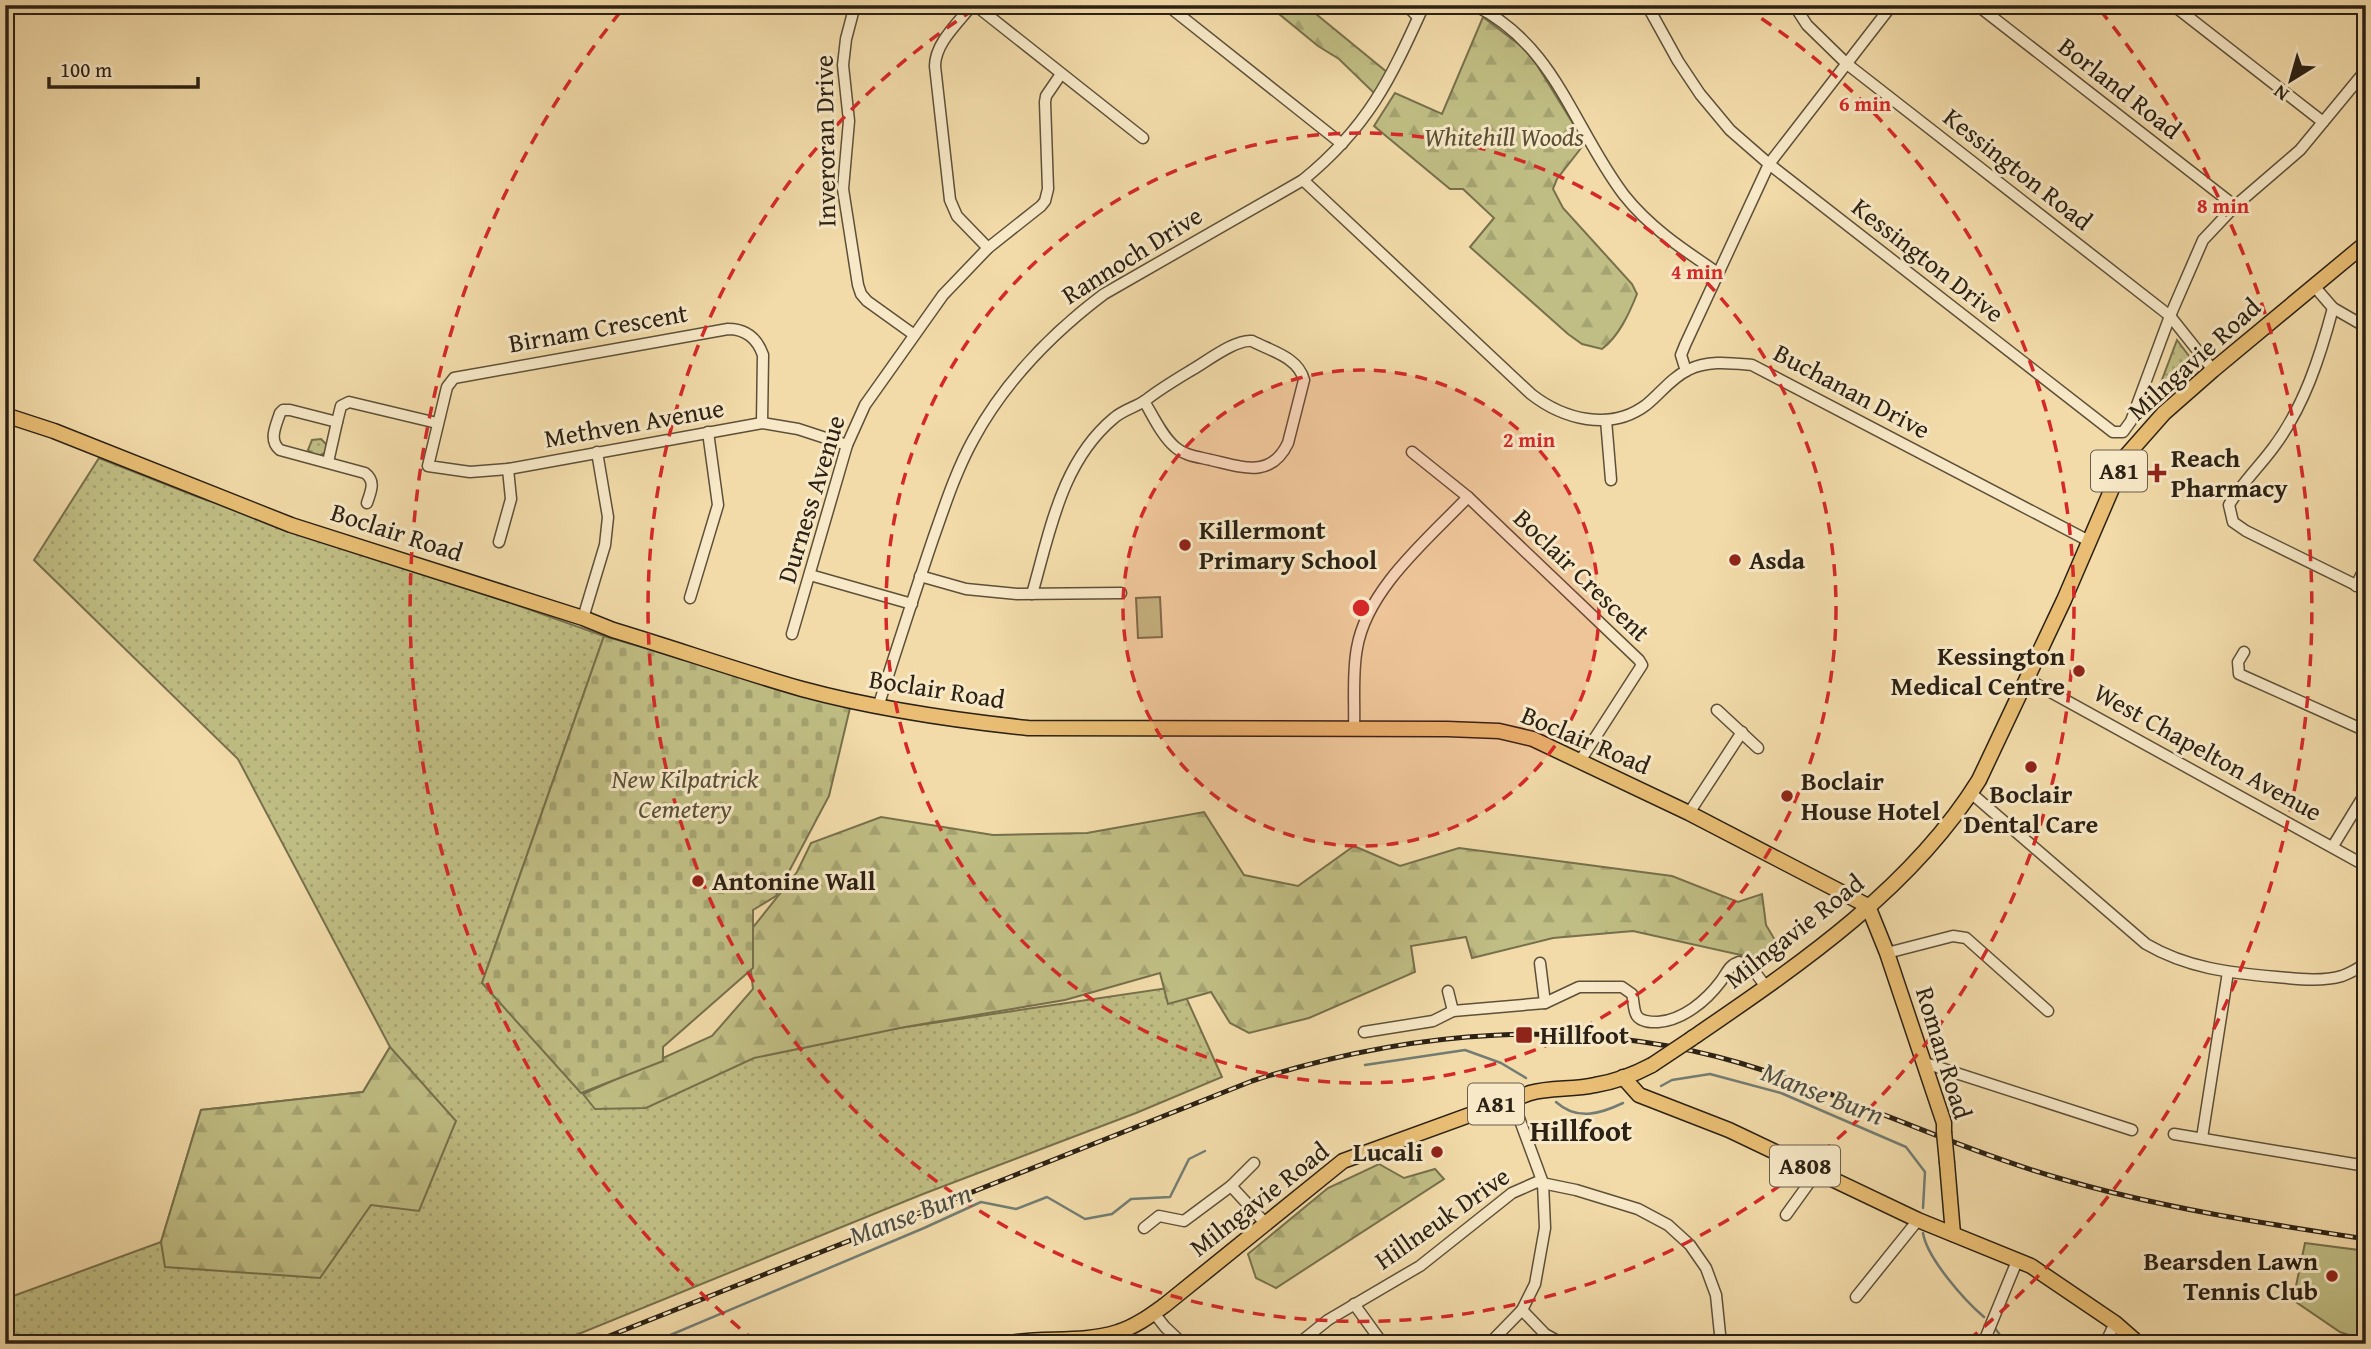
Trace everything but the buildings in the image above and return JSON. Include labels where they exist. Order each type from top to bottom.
[{"type":"main road","name":"Milngavie Road","points":[[1003,1344],[1021,1340],[1097,1337],[1119,1332],[1154,1313],[1343,1161],[1511,1099],[1541,1090],[1595,1086],[1647,1067],[1810,956],[1868,906],[1934,843],[1971,793],[2064,600],[2126,456],[2164,413],[2366,243]]},
{"type":"main road","name":"Boclair Road","points":[[5,415],[42,426],[291,524],[613,630],[803,689],[878,707],[959,721],[1028,728],[1447,729],[1510,732],[1532,739],[1689,813],[1852,895],[1868,906]]},
{"type":"main road","name":"Roman Road","points":[[1868,906],[1887,953],[1944,1123],[1953,1234]]},
{"type":"main road","points":[[1647,1067],[1647,1088],[1656,1101]]},
{"type":"main road","name":"A808","points":[[1623,1077],[1639,1095],[1729,1130],[1918,1220],[2031,1266],[2115,1323],[2139,1344]]},
{"type":"street","name":"Inveroran Drive","points":[[855,5],[846,39],[843,65],[849,121],[844,189],[858,285],[867,301],[913,334]]},
{"type":"street","points":[[988,248],[957,216],[950,200],[935,66],[939,49],[974,5],[1143,138]]},
{"type":"street","points":[[1167,5],[1342,144]]},
{"type":"street","points":[[1406,5],[1418,16]]},
{"type":"street","name":"Rannoch Drive","points":[[878,707],[950,490],[972,441],[998,400],[1036,352],[1076,315],[1104,294],[1303,180],[1342,144],[1380,96],[1424,5]]},
{"type":"street","points":[[1474,5],[1502,22],[1536,53],[1549,69],[1608,170],[1636,210],[1669,240],[1718,273]]},
{"type":"street","name":"Kessington Drive","points":[[1647,5],[1678,61],[1700,94],[1730,130],[1769,164],[2113,432],[2123,432],[2131,421],[2170,316]]},
{"type":"street","name":"Kessington Road","points":[[1794,5],[1807,25],[1847,64],[2170,316],[2213,370]]},
{"type":"street","points":[[1686,371],[1681,355],[1769,164],[1892,5]]},
{"type":"street","name":"Borland Road","points":[[1977,5],[2235,206]]},
{"type":"street","points":[[2173,5],[2323,122]]},
{"type":"street","points":[[2170,316],[2203,240],[2235,206],[2300,150],[2366,70]]},
{"type":"street","name":"Durness Avenue","points":[[792,634],[847,445],[865,405],[943,295],[988,248],[1045,201],[1048,189],[1045,102],[1046,96],[1061,74]]},
{"type":"street","name":"Buchanan Drive","points":[[1303,180],[1545,405],[1580,418],[1621,417],[1644,406],[1686,371],[1700,365],[1723,362],[1752,365],[2089,541]]},
{"type":"street","points":[[2314,286],[2333,308],[2366,327]]},
{"type":"street","points":[[2333,308],[2320,353],[2295,414],[2273,448],[2235,494],[2230,505],[2231,514],[2234,522],[2246,531],[2361,588],[2366,565]]},
{"type":"street","name":"Birnam Crescent","points":[[428,466],[447,387],[454,378],[738,329],[753,337],[763,355],[762,423]]},
{"type":"street","points":[[1032,594],[1059,499],[1071,471],[1102,429],[1115,417],[1144,401],[1157,390],[1247,341],[1294,362],[1304,380],[1283,453],[1266,466],[1256,469],[1184,453],[1166,437],[1144,401]]},
{"type":"street","points":[[328,462],[341,407],[349,402],[437,423]]},
{"type":"street","points":[[337,422],[282,410],[273,438],[280,450],[328,462],[371,477],[373,484],[368,503]]},
{"type":"street","points":[[1606,419],[1611,480]]},
{"type":"street","name":"Methven Avenue","points":[[428,466],[470,472],[508,469],[762,423],[798,429],[847,445]]},
{"type":"street","points":[[690,598],[718,505],[708,432]]},
{"type":"street","points":[[583,618],[605,545],[608,517],[597,452]]},
{"type":"street","name":"Boclair Crescent","points":[[1412,452],[1468,497],[1642,665],[1580,761]]},
{"type":"street","points":[[499,542],[511,499],[508,469]]},
{"type":"street","points":[[1354,729],[1356,650],[1371,606],[1385,585],[1468,497]]},
{"type":"street","points":[[810,575],[912,604]]},
{"type":"street","points":[[920,576],[966,589],[1032,594],[1121,593]]},
{"type":"street","points":[[2244,652],[2238,662],[2239,674],[2366,731]]},
{"type":"street","name":"West Chapelton Avenue","points":[[2027,679],[2366,866]]},
{"type":"street","points":[[1717,710],[1758,748]]},
{"type":"street","points":[[1689,813],[1742,732]]},
{"type":"street","points":[[1971,793],[2146,944],[2178,960],[2228,972],[2317,980],[2342,975],[2366,963]]},
{"type":"street","points":[[2333,846],[2366,793]]},
{"type":"street","points":[[1887,953],[1961,936],[2049,1011]]},
{"type":"street","points":[[1364,1032],[1433,1021],[1452,1011],[1545,1003],[1579,987],[1622,987],[1632,995],[1637,1016],[1641,1020],[1672,1020],[1688,1012],[1710,995],[1731,964],[1739,962],[1752,968],[1766,987]]},
{"type":"street","points":[[1540,963],[1545,1003]]},
{"type":"street","points":[[2202,1138],[2228,972]]},
{"type":"street","points":[[1448,992],[1452,1011]]},
{"type":"street","points":[[1922,1062],[2132,1130]]},
{"type":"street","points":[[1489,1344],[1522,1310],[1535,1284],[1542,1254],[1545,1220],[1543,1183],[1511,1099]]},
{"type":"street","points":[[2174,1134],[2366,1166]]},
{"type":"street","points":[[1144,1228],[1159,1216],[1184,1221],[1231,1186],[1254,1163]]},
{"type":"street","points":[[1786,1215],[1817,1172]]},
{"type":"street","name":"Hillneuk Drive","points":[[1298,1344],[1328,1320],[1420,1266],[1513,1193],[1537,1182],[1543,1183]]},
{"type":"street","points":[[1543,1183],[1637,1209],[1668,1225],[1690,1245],[1706,1268],[1716,1295],[1721,1344]]},
{"type":"street","points":[[1231,1186],[1265,1223]]},
{"type":"street","points":[[1856,1297],[1918,1220]]},
{"type":"street","points":[[1983,1344],[2017,1261]]},
{"type":"street","points":[[1354,1304],[1384,1344]]},
{"type":"street","points":[[1522,1310],[1545,1334],[1563,1344]]},
{"type":"street","points":[[1154,1313],[1183,1344]]},
{"type":"street","points":[[2105,1344],[2115,1323]]},
{"type":"green space","name":"Whitehill Woods","points":[[1268,5],[1305,5],[1388,73],[1375,94],[1339,59],[1318,46]]},
{"type":"green space","name":"Whitehill Woods","points":[[1483,17],[1532,57],[1585,143],[1557,179],[1553,189],[1563,208],[1632,284],[1637,294],[1627,317],[1602,349],[1582,344],[1568,334],[1470,247],[1494,218],[1463,189],[1450,189],[1374,126],[1395,93],[1442,114]]},
{"type":"green space","points":[[2177,340],[2189,356],[2189,364],[2186,363],[2185,368],[2189,368],[2179,380],[2158,396],[2157,393]]},
{"type":"green space","points":[[321,439],[327,445],[325,453],[316,457],[308,450],[312,440]]},
{"type":"green space","points":[[99,458],[198,497],[392,561],[604,636],[482,983],[663,1061],[1181,986],[1222,1077],[1136,1113],[923,1194],[554,1344],[5,1344],[5,1299],[161,1242],[201,1110],[363,1092],[390,1047],[238,759],[34,560]]},
{"type":"green space","points":[[1160,597],[1162,637],[1138,638],[1136,598]]},
{"type":"green space","name":"New Kilpatrick Cemetery","points":[[604,636],[850,708],[829,796],[776,896],[753,910],[753,968],[663,1047],[663,1061],[581,1093],[482,983]]},
{"type":"green space","points":[[1204,812],[1244,875],[1298,886],[1354,846],[1400,866],[1459,848],[1672,876],[1738,902],[1762,894],[1766,925],[1782,952],[1763,960],[1633,931],[1553,938],[1472,958],[1466,937],[1411,946],[1415,972],[1309,1018],[1249,1033],[1230,1023],[1211,992],[1168,1004],[1160,973],[1065,1000],[905,1027],[754,1058],[646,1108],[595,1109],[583,1094],[712,1036],[753,989],[747,935],[797,872],[811,843],[881,817],[993,835],[1087,833]]},
{"type":"green space","points":[[390,1047],[456,1121],[419,1211],[371,1205],[320,1278],[165,1267],[161,1242],[201,1110],[363,1092]]},
{"type":"green space","points":[[1379,1164],[1404,1178],[1435,1169],[1444,1179],[1276,1288],[1256,1278],[1248,1254],[1328,1188]]},
{"type":"green space","name":"Bearsden Lawn Tennis Club","points":[[2305,1243],[2366,1251],[2366,1341],[2340,1332],[2293,1300]]},
{"type":"waterway","name":"Manse Burn","points":[[1365,1065],[1465,1050],[1501,1063],[1526,1078]]},
{"type":"waterway","name":"Manse Burn","points":[[1661,1086],[1672,1080],[1710,1074],[1781,1093],[1906,1147],[1925,1172],[1923,1208]]},
{"type":"waterway","name":"Manse Burn","points":[[1556,1102],[1580,1114],[1597,1113],[1623,1103]]},
{"type":"waterway","name":"Manse Burn","points":[[649,1344],[981,1202],[1016,1209],[1047,1197],[1085,1219],[1112,1214],[1131,1199],[1170,1197],[1189,1159],[1205,1151]]},
{"type":"waterway","name":"Manse Burn","points":[[1923,1233],[1939,1266],[1957,1290],[1984,1317]]},
{"type":"waterway","name":"Manse Burn","points":[[1994,1327],[2007,1344]]},
{"type":"railway","points":[[589,1344],[1252,1081],[1372,1050],[1433,1040],[1495,1035],[1618,1039],[1679,1048],[1780,1076],[1975,1150],[2093,1188],[2209,1213],[2366,1239]]},
{"type":"place","name":"Reach Pharmacy","points":[[2157,473]]},
{"type":"place","name":"Killermont Primary School","points":[[1185,545]]},
{"type":"place","name":"Asda","points":[[1735,560]]},
{"type":"place","name":"Kessington Medical Centre","points":[[2079,671]]},
{"type":"place","name":"Boclair Dental Care","points":[[2031,767]]},
{"type":"place","name":"Boclair House Hotel","points":[[1787,796]]},
{"type":"place","name":"Antonine Wall","points":[[698,881]]},
{"type":"place","name":"Hillfoot","points":[[1524,1035]]},
{"type":"place","name":"Lucali","points":[[1437,1152]]},
{"type":"place","name":"Bearsden Lawn Tennis Club","points":[[2332,1276]]},
{"type":"district","name":"Hillfoot","points":[[1581,1131]]}]
